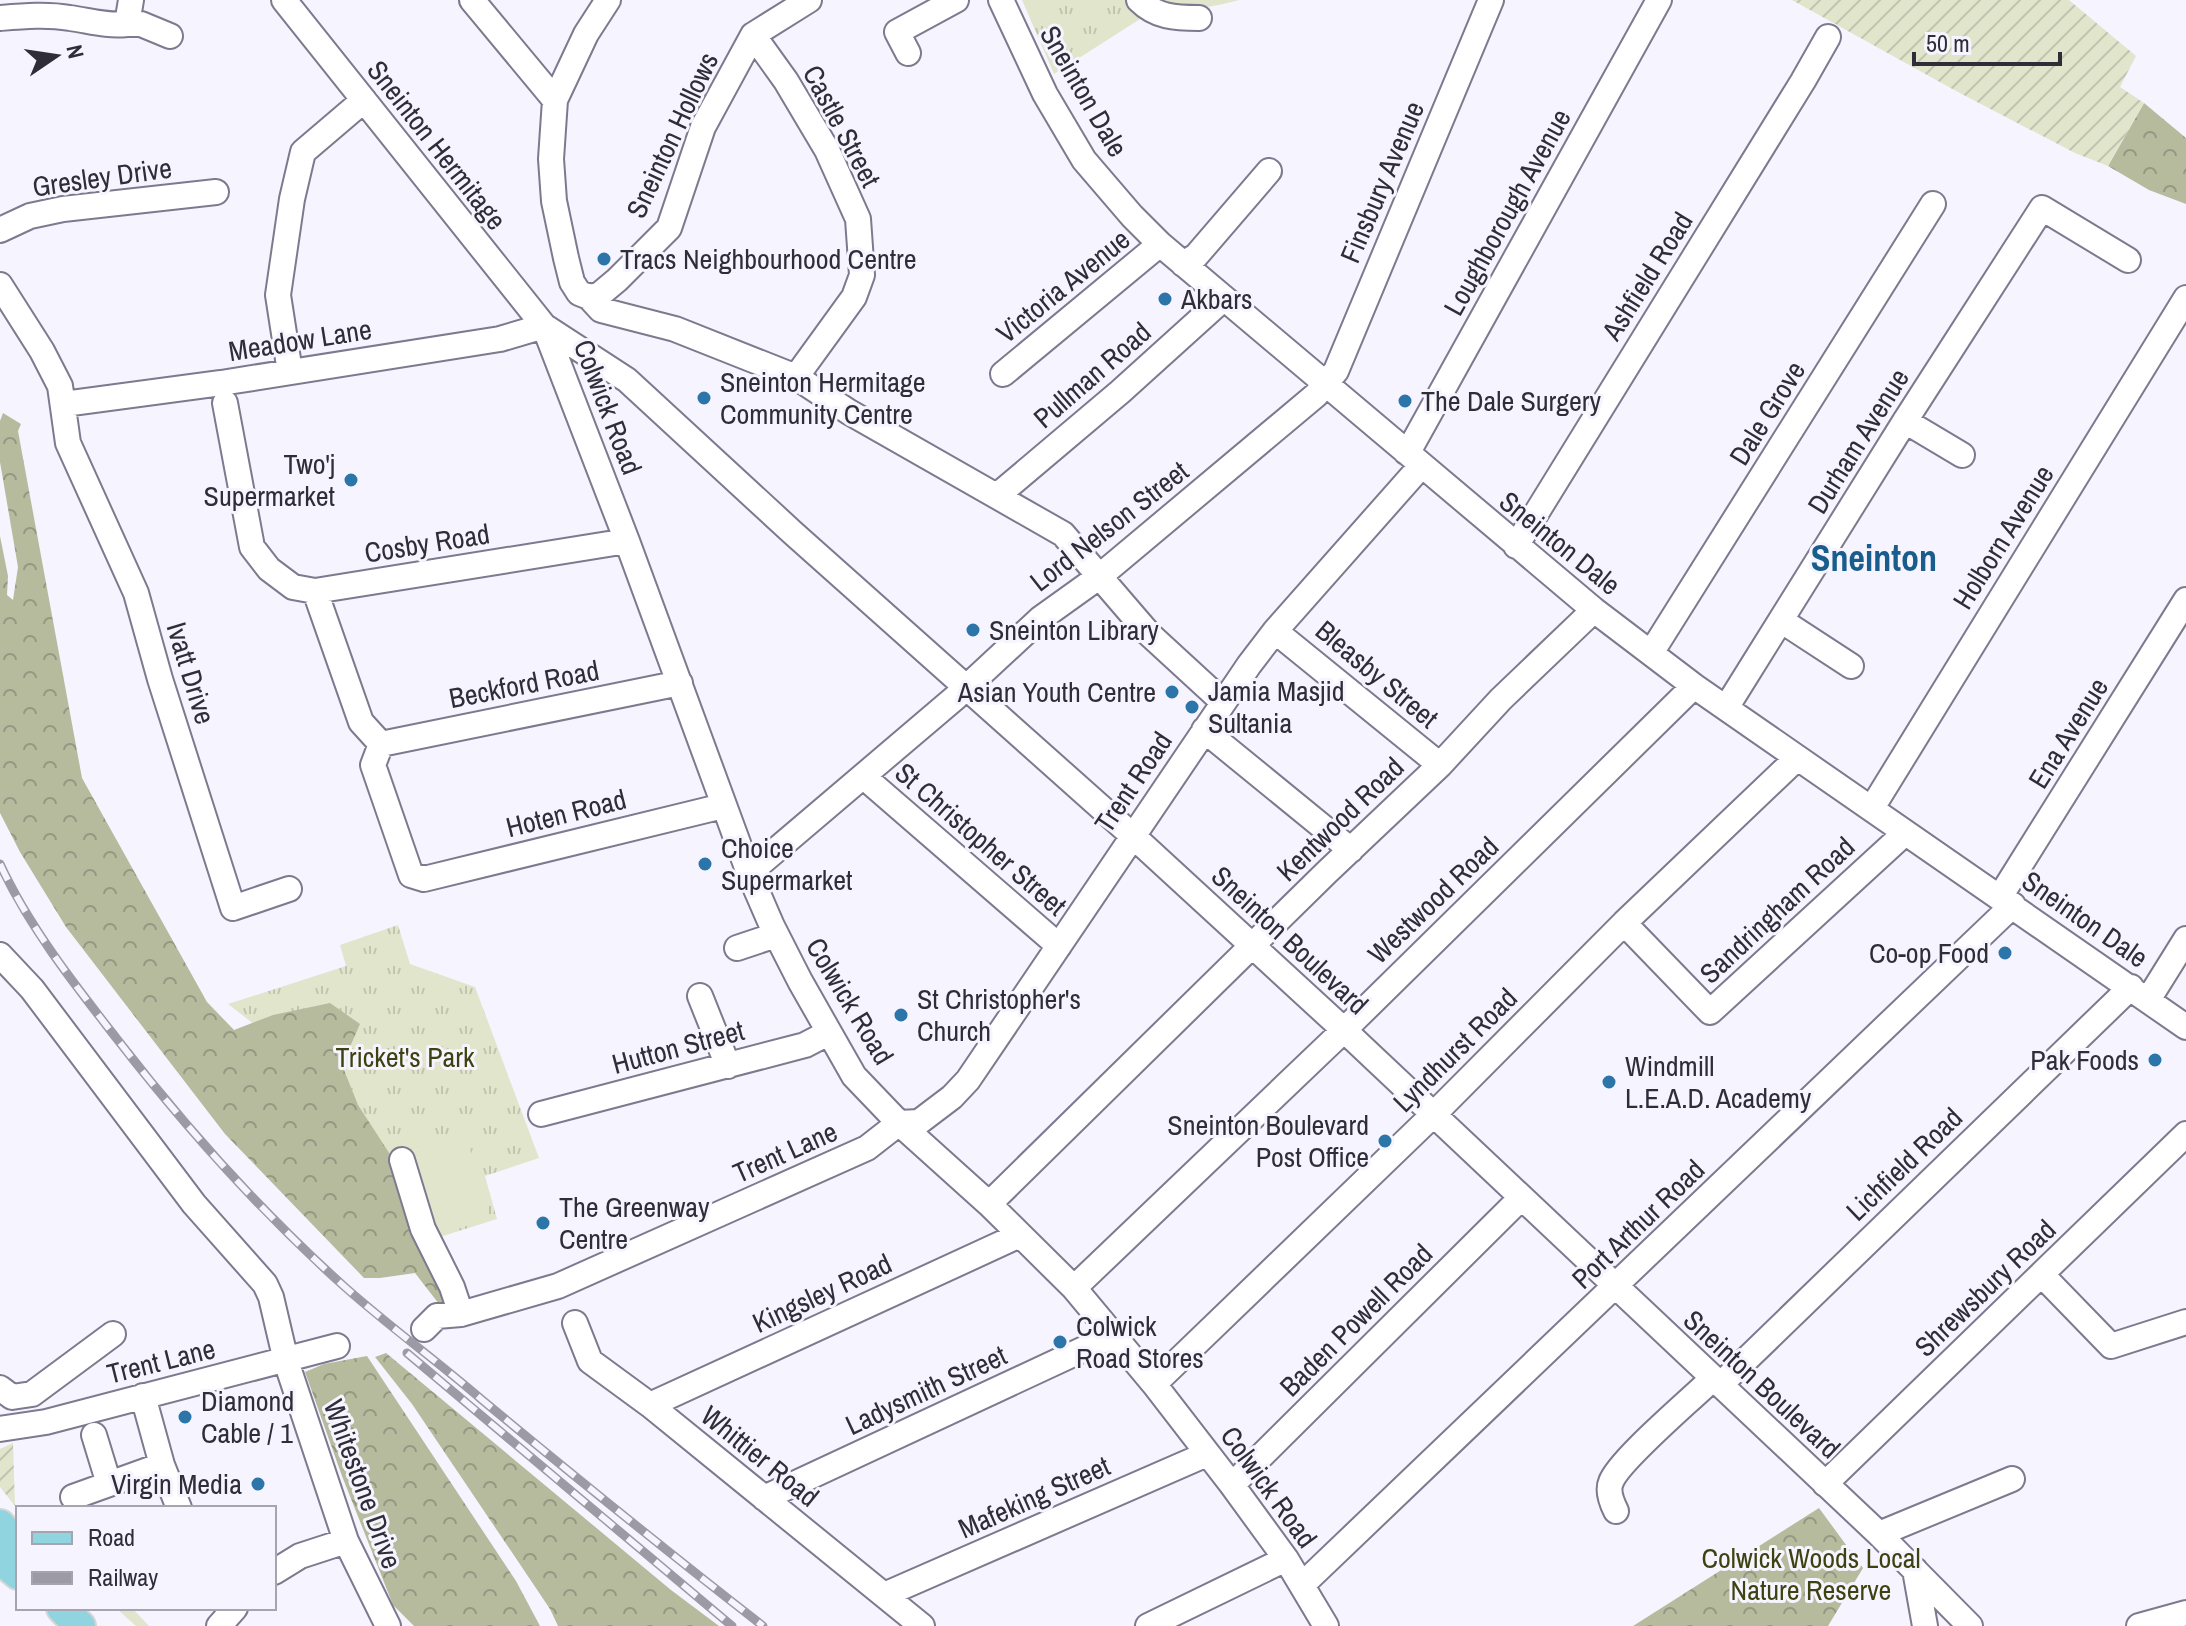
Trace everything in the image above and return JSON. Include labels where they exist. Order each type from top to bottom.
[{"type":"main road","points":[[0,1525],[16,1545]]},
{"type":"main road","points":[[0,1559],[16,1572]]},
{"type":"street","name":"Sneinton Hermitage","points":[[284,0],[544,326]]},
{"type":"street","points":[[472,0],[555,100]]},
{"type":"street","points":[[608,0],[586,34],[555,100],[551,159],[554,201],[572,282],[579,293],[589,297],[601,310],[675,329],[796,377],[849,412],[1063,534],[1149,634],[1223,702]]},
{"type":"street","name":"Sneinton Hollows","points":[[589,297],[599,295],[617,280],[669,228],[703,127],[753,35],[809,0]]},
{"type":"street","points":[[908,53],[897,32],[956,0]]},
{"type":"street","name":"Sneinton Dale","points":[[1001,0],[1045,94],[1084,160],[1132,216],[1183,264],[1594,610],[1694,686],[2186,1027]]},
{"type":"street","name":"Finsbury Avenue","points":[[1324,384],[1336,371],[1491,0]]},
{"type":"street","name":"Loughborough Avenue","points":[[1413,459],[1420,431],[1659,0]]},
{"type":"street","points":[[1142,6],[1176,18],[1199,18]]},
{"type":"street","points":[[0,18],[35,15],[70,18],[105,26],[129,12],[141,24],[170,36]]},
{"type":"street","name":"Castle Street","points":[[753,35],[786,81],[827,150],[858,219],[862,275],[854,297],[796,377]]},
{"type":"street","name":"Ashfield Road","points":[[1516,546],[1828,37]]},
{"type":"street","points":[[290,372],[278,295],[292,199],[303,152],[364,100]]},
{"type":"street","points":[[1183,264],[1196,256],[1269,171]]},
{"type":"street","name":"Gresley Drive","points":[[0,230],[30,216],[63,209],[216,192]]},
{"type":"street","name":"Dale Grove","points":[[1651,653],[1933,204]]},
{"type":"street","name":"Durham Avenue","points":[[1726,708],[2042,208],[2128,260]]},
{"type":"street","name":"Victoria Avenue","points":[[1003,374],[1160,244]]},
{"type":"street","points":[[0,285],[42,351],[60,386],[64,404]]},
{"type":"street","name":"Pullman Road","points":[[998,495],[1120,392],[1224,298]]},
{"type":"street","name":"Holborn Avenue","points":[[1872,808],[2186,298]]},
{"type":"street","name":"Meadow Lane","points":[[64,404],[500,339],[544,326]]},
{"type":"street","name":"Colwick Road","points":[[544,326],[749,873],[776,935],[828,1033],[854,1076],[899,1123],[989,1204],[1074,1288],[1114,1335],[1286,1559],[1326,1626]]},
{"type":"street","name":"Sneinton Boulevard","points":[[544,326],[627,380],[793,533],[1133,836],[1344,1030],[1879,1534],[1970,1626]]},
{"type":"street","name":"Lord Nelson Street","points":[[749,873],[864,777],[1040,619],[1100,576],[1316,395],[1324,384]]},
{"type":"street","points":[[225,403],[252,547],[269,569],[293,587],[315,591],[361,722],[381,744]]},
{"type":"street","name":"Ivatt Drive","points":[[64,404],[68,443],[136,593],[233,908],[289,889]]},
{"type":"street","points":[[1905,421],[1962,455]]},
{"type":"street","name":"Trent Road","points":[[899,1123],[919,1122],[952,1097],[968,1080],[1223,702],[1275,631],[1413,459]]},
{"type":"street","name":"Cosby Road","points":[[315,591],[627,541]]},
{"type":"street","name":"Ena Avenue","points":[[2007,901],[2186,600]]},
{"type":"street","name":"Kentwood Road","points":[[989,1204],[1440,765],[1501,699],[1594,610]]},
{"type":"street","points":[[1782,621],[1851,666]]},
{"type":"street","name":"Bleasby Street","points":[[1275,631],[1440,765]]},
{"type":"street","name":"Beckford Road","points":[[381,744],[680,683]]},
{"type":"street","name":"Westwood Road","points":[[1074,1288],[1344,1030],[1694,686]]},
{"type":"street","points":[[1204,730],[1351,850]]},
{"type":"street","name":"Hoten Road","points":[[381,744],[373,765],[411,875],[424,879],[723,806]]},
{"type":"street","name":"Lyndhurst Road","points":[[1154,1384],[1433,1115],[1624,923],[1797,758]]},
{"type":"street","name":"St Christopher Street","points":[[864,777],[1059,946]]},
{"type":"street","name":"Sandringham Road","points":[[1624,923],[1710,1012],[1905,833]]},
{"type":"street","name":"Port Arthur Road","points":[[1302,1585],[1615,1288],[2007,901]]},
{"type":"street","points":[[737,948],[776,935]]},
{"type":"street","name":"Lichfield Road","points":[[1616,1511],[1611,1501],[1610,1483],[1617,1473],[2139,994],[2186,939]]},
{"type":"street","name":"Whitestone Drive","points":[[0,955],[32,989],[194,1204],[265,1284],[286,1361],[346,1541],[388,1626]]},
{"type":"street","points":[[700,996],[728,1066]]},
{"type":"street","name":"Hutton Street","points":[[541,1114],[805,1045],[828,1033]]},
{"type":"street","name":"Trent Lane","points":[[424,1329],[437,1316],[461,1314],[558,1286],[867,1148],[899,1123]]},
{"type":"street","name":"Shrewsbury Road","points":[[1825,1484],[2186,1134]]},
{"type":"street","points":[[402,1160],[423,1229],[452,1287],[461,1314]]},
{"type":"street","name":"Baden Powell Road","points":[[1232,1485],[1521,1198]]},
{"type":"street","name":"Kingsley Road","points":[[650,1405],[1020,1235]]},
{"type":"street","points":[[2042,1275],[2111,1346],[2186,1322]]},
{"type":"street","name":"Whittier Road","points":[[575,1323],[590,1361],[650,1405],[922,1626]]},
{"type":"street","points":[[0,1388],[12,1397],[32,1394],[113,1334]]},
{"type":"street","name":"Ladysmith Street","points":[[764,1498],[1114,1335]]},
{"type":"street","name":"Trent Lane","points":[[0,1429],[46,1422],[337,1346]]},
{"type":"street","points":[[143,1396],[162,1465],[178,1506]]},
{"type":"street","points":[[94,1435],[109,1484]]},
{"type":"street","name":"Mafeking Street","points":[[884,1595],[1207,1454]]},
{"type":"street","points":[[73,1497],[162,1465]]},
{"type":"street","points":[[1879,1534],[2012,1479]]},
{"type":"street","points":[[276,1571],[300,1556],[346,1541]]},
{"type":"street","points":[[1152,1625],[1286,1559]]},
{"type":"street","points":[[1915,1570],[1925,1626]]},
{"type":"street","points":[[219,1626],[233,1610]]},
{"type":"street","points":[[2139,1626],[2186,1613]]},
{"type":"green space","points":[[1022,0],[1239,0],[1200,7],[1162,5],[1054,74]]},
{"type":"green space","points":[[1792,0],[2069,0],[2136,56],[2120,87],[2144,103],[2108,166],[2075,153],[1956,91]]},
{"type":"green space","points":[[2144,103],[2186,138],[2186,204],[2149,190],[2108,166]]},
{"type":"green space","points":[[3,413],[21,424],[18,431],[82,778],[207,1002],[234,1030],[273,1015],[330,1003],[360,1024],[342,1065],[358,1105],[395,1162],[448,1299],[439,1304],[415,1273],[364,1278],[225,1134],[66,927],[0,813],[0,536],[8,576],[7,595],[13,600],[18,567],[0,462],[0,421]]},
{"type":"green space","name":"Tricket's Park","points":[[398,925],[410,964],[475,987],[539,1158],[485,1176],[497,1219],[405,1248],[281,1045],[228,1004],[346,966],[340,945]]},
{"type":"green space","points":[[466,1134],[488,1216],[436,1231],[411,1148]]},
{"type":"green space","points":[[386,1353],[671,1590],[719,1626],[558,1626],[550,1609],[412,1404],[375,1357]]},
{"type":"green space","points":[[367,1356],[516,1581],[540,1626],[414,1626],[393,1605],[305,1372],[324,1364]]},
{"type":"green space","points":[[13,1443],[15,1506],[0,1487],[0,1449]]},
{"type":"green space","name":"Colwick Woods Local Nature Reserve","points":[[1819,1508],[1863,1568],[1828,1626],[1633,1626]]},
{"type":"green space","points":[[118,1610],[134,1610],[149,1626],[136,1626]]},
{"type":"railway","points":[[0,864],[39,933],[101,1019],[198,1137],[284,1230],[379,1316],[763,1626]]},
{"type":"railway","points":[[407,1353],[732,1626]]},
{"type":"place","name":"Tracs Neighbourhood Centre","points":[[604,259]]},
{"type":"place","name":"Akbars","points":[[1165,299]]},
{"type":"place","name":"Sneinton Hermitage Community Centre","points":[[704,398]]},
{"type":"place","name":"The Dale Surgery","points":[[1405,401]]},
{"type":"place","name":"Two'j Supermarket","points":[[351,480]]},
{"type":"place","name":"Sneinton Library","points":[[973,630]]},
{"type":"place","name":"Asian Youth Centre","points":[[1172,692]]},
{"type":"place","name":"Jamia Masjid Sultania","points":[[1192,707]]},
{"type":"place","name":"Choice Supermarket","points":[[705,864]]},
{"type":"place","name":"Co-op Food","points":[[2005,953]]},
{"type":"place","name":"St Christopher's Church","points":[[901,1015]]},
{"type":"place","name":"Pak Foods","points":[[2155,1060]]},
{"type":"place","name":"Windmill L.E.A.D. Academy","points":[[1609,1082]]},
{"type":"place","name":"Sneinton Boulevard Post Office","points":[[1385,1141]]},
{"type":"place","name":"The Greenway Centre","points":[[543,1223]]},
{"type":"place","name":"Colwick Road Stores","points":[[1060,1342]]},
{"type":"place","name":"Diamond Cable / 1","points":[[185,1417]]},
{"type":"place","name":"Virgin Media","points":[[258,1484]]},
{"type":"district","name":"Sneinton","points":[[1874,558]]}]
